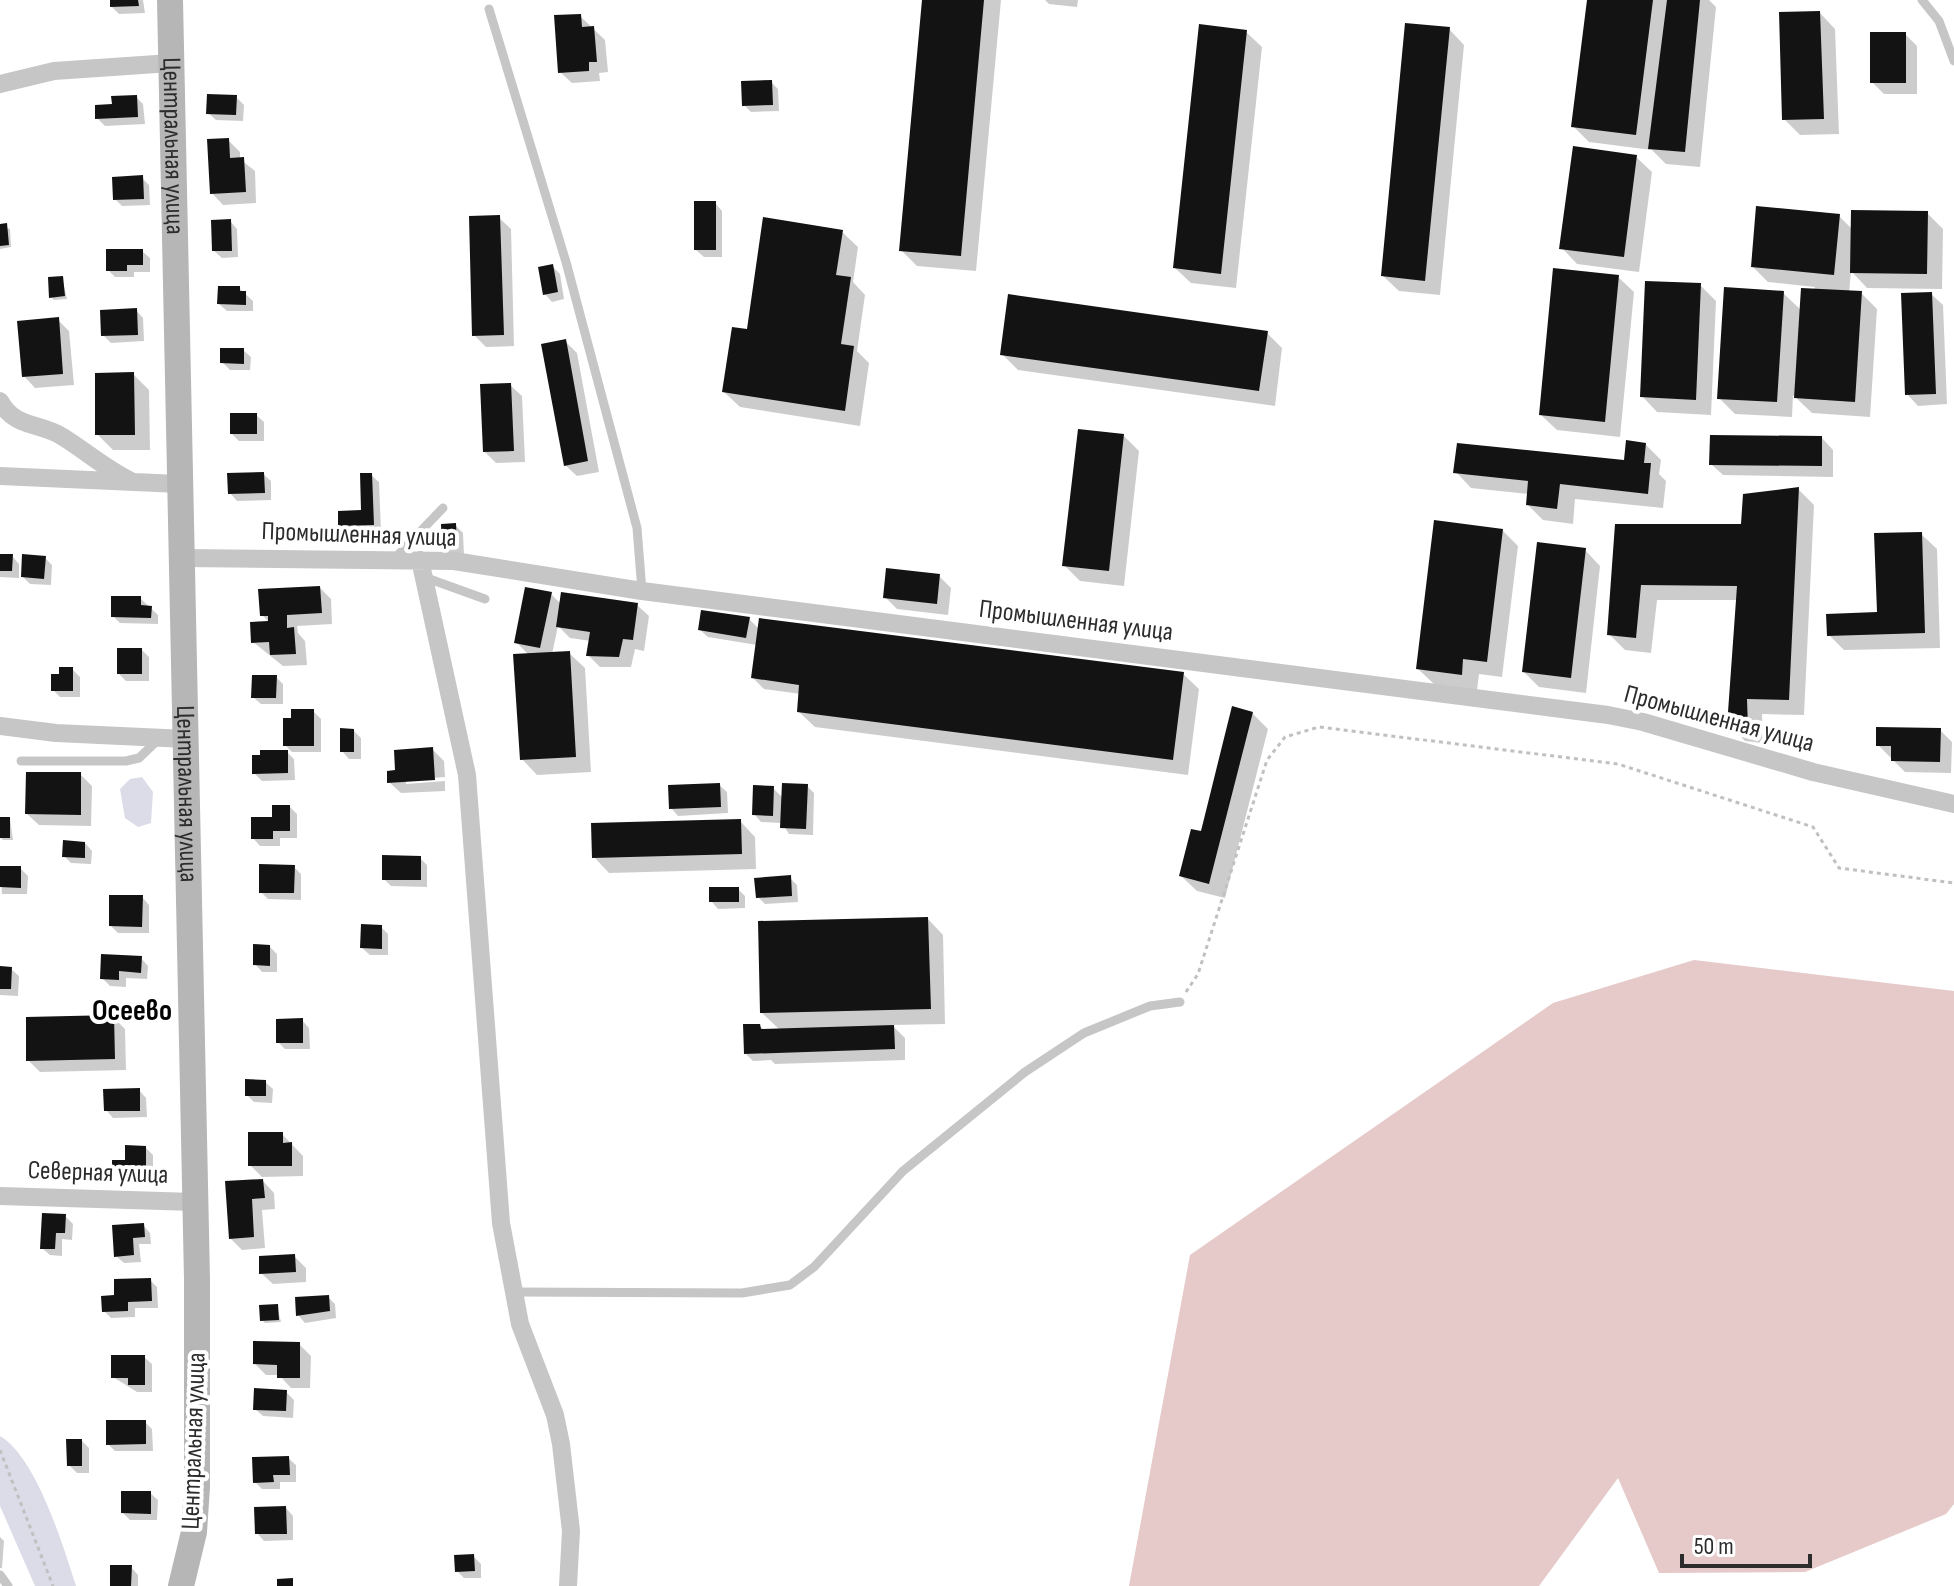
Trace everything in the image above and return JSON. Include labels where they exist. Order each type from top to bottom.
[{"type":"main road","name":"Центральная улица","points":[[170,0],[181,558],[173,738],[194,1202],[197,1487],[194,1532],[181,1586]]},
{"type":"street","points":[[0,84],[54,71],[171,63]]},
{"type":"street","points":[[0,401],[10,416],[21,423],[60,435],[100,466],[138,484]]},
{"type":"street","points":[[0,476],[179,484]]},
{"type":"street","name":"Промышленная улица","points":[[181,558],[394,559],[422,568],[454,561],[642,591],[1608,715],[1643,722],[1828,776],[1954,804]]},
{"type":"street","points":[[422,568],[480,849],[501,1223],[513,1292],[527,1345],[555,1415],[561,1444],[571,1531],[568,1586]]},
{"type":"street","points":[[0,726],[173,738]]},
{"type":"street","name":"Северная улица","points":[[0,1196],[194,1202]]},
{"type":"lane","points":[[1922,0],[1939,21],[1954,61]]},
{"type":"lane","points":[[489,9],[566,262],[637,528],[642,591]]},
{"type":"lane","points":[[394,559],[443,508]]},
{"type":"lane","points":[[422,568],[485,599]]},
{"type":"lane","points":[[21,761],[126,761],[139,758],[173,738]]},
{"type":"lane","points":[[513,1292],[742,1293],[790,1285],[814,1267],[903,1171],[1025,1072],[1084,1033],[1150,1006],[1180,1002]]},
{"type":"lane","points":[[0,1575],[8,1586]]},
{"type":"path","points":[[1180,1002],[1198,974],[1267,760],[1285,737],[1319,727],[1618,764],[1813,827],[1839,868],[1954,883]]},
{"type":"path","points":[[0,1450],[53,1586]]},
{"type":"shaded area","points":[[142,777],[153,792],[151,823],[138,827],[125,818],[120,789],[130,779]]},
{"type":"shaded area","points":[[1694,960],[1954,991],[1954,1504],[1946,1514],[1805,1572],[1659,1573],[1618,1478],[1539,1586],[1129,1586],[1190,1255],[1553,1003]]},
{"type":"shaded area","points":[[0,1436],[26,1463],[37,1483],[76,1586],[35,1586],[0,1506]]},
{"type":"building","points":[[110,0],[138,0],[139,6],[110,7]]},
{"type":"building","points":[[922,0],[984,0],[961,256],[899,251]]},
{"type":"building","points":[[1587,0],[1653,0],[1636,135],[1571,127]]},
{"type":"building","points":[[1667,0],[1700,0],[1685,152],[1648,149]]},
{"type":"building","points":[[1820,11],[1824,119],[1782,120],[1779,12]]},
{"type":"building","points":[[581,14],[582,27],[594,26],[597,62],[589,62],[589,71],[558,73],[554,15]]},
{"type":"building","points":[[1405,23],[1450,27],[1425,281],[1381,276]]},
{"type":"building","points":[[1199,24],[1247,30],[1221,274],[1173,268]]},
{"type":"building","points":[[1870,32],[1906,32],[1906,83],[1870,83]]},
{"type":"building","points":[[772,80],[773,105],[742,106],[741,81]]},
{"type":"building","points":[[207,94],[237,95],[236,115],[206,114]]},
{"type":"building","points":[[137,95],[138,117],[95,119],[95,105],[112,104],[111,96]]},
{"type":"building","points":[[229,138],[230,158],[244,157],[246,192],[210,194],[207,139]]},
{"type":"building","points":[[1573,146],[1637,155],[1624,257],[1559,249]]},
{"type":"building","points":[[143,175],[144,199],[113,200],[112,177]]},
{"type":"building","points":[[694,201],[716,201],[716,250],[694,250]]},
{"type":"building","points":[[1756,206],[1840,214],[1834,275],[1751,267]]},
{"type":"building","points":[[1851,210],[1928,211],[1927,274],[1850,273]]},
{"type":"building","points":[[500,215],[504,335],[472,336],[469,216]]},
{"type":"building","points":[[763,217],[843,230],[836,275],[851,277],[841,344],[854,346],[845,411],[722,392],[732,327],[747,329]]},
{"type":"building","points":[[231,219],[232,251],[212,251],[211,220]]},
{"type":"building","points":[[7,223],[9,245],[0,246],[0,224]]},
{"type":"building","points":[[106,249],[143,249],[143,265],[127,265],[127,271],[106,271]]},
{"type":"building","points":[[553,264],[558,292],[543,295],[538,267]]},
{"type":"building","points":[[1553,268],[1619,275],[1605,422],[1539,415]]},
{"type":"building","points":[[63,276],[65,296],[49,298],[48,277]]},
{"type":"building","points":[[1645,281],[1701,283],[1696,400],[1640,397]]},
{"type":"building","points":[[218,286],[240,286],[240,291],[246,291],[246,305],[217,304]]},
{"type":"building","points":[[1724,287],[1784,291],[1777,402],[1717,399]]},
{"type":"building","points":[[1801,288],[1862,291],[1855,402],[1794,398]]},
{"type":"building","points":[[1932,292],[1936,394],[1905,395],[1901,293]]},
{"type":"building","points":[[1008,294],[1268,331],[1259,391],[1000,355]]},
{"type":"building","points":[[137,308],[138,335],[101,336],[100,310]]},
{"type":"building","points":[[59,317],[63,374],[22,377],[17,321]]},
{"type":"building","points":[[566,339],[588,461],[564,466],[541,344]]},
{"type":"building","points":[[220,348],[244,348],[244,364],[220,363]]},
{"type":"building","points":[[134,372],[135,435],[95,435],[95,373]]},
{"type":"building","points":[[511,383],[514,451],[483,452],[480,384]]},
{"type":"building","points":[[230,413],[257,413],[257,434],[230,434]]},
{"type":"building","points":[[1078,429],[1124,434],[1109,571],[1062,566]]},
{"type":"building","points":[[1710,435],[1822,436],[1822,466],[1709,465]]},
{"type":"building","points":[[1626,440],[1646,443],[1644,463],[1651,463],[1648,494],[1560,484],[1557,509],[1526,505],[1528,481],[1453,473],[1457,443],[1624,460]]},
{"type":"building","points":[[264,472],[265,493],[228,494],[227,473]]},
{"type":"building","points":[[360,473],[372,473],[374,525],[338,526],[338,511],[361,510]]},
{"type":"building","points":[[1799,487],[1789,700],[1747,699],[1748,729],[1727,726],[1737,586],[1641,585],[1636,638],[1607,635],[1615,524],[1741,524],[1743,494]]},
{"type":"building","points":[[1434,520],[1503,529],[1487,662],[1463,659],[1462,675],[1416,669]]},
{"type":"building","points":[[456,523],[457,549],[442,549],[441,524]]},
{"type":"building","points":[[1922,532],[1925,633],[1827,636],[1826,614],[1877,612],[1874,533]]},
{"type":"building","points":[[1537,542],[1586,548],[1571,678],[1522,672]]},
{"type":"building","points":[[0,554],[13,554],[12,571],[0,571]]},
{"type":"building","points":[[22,554],[46,556],[44,579],[21,577]]},
{"type":"building","points":[[886,568],[940,574],[937,604],[883,598]]},
{"type":"building","points":[[320,586],[322,613],[287,615],[287,628],[294,627],[296,654],[270,655],[269,642],[251,643],[250,622],[268,621],[268,616],[260,616],[258,589]]},
{"type":"building","points":[[525,587],[552,592],[540,648],[514,643]]},
{"type":"building","points":[[561,592],[638,603],[633,640],[623,639],[619,657],[586,656],[590,632],[556,627]]},
{"type":"building","points":[[111,596],[141,596],[141,605],[152,606],[151,618],[111,617]]},
{"type":"building","points":[[701,610],[750,617],[746,638],[698,630]]},
{"type":"building","points":[[759,618],[1184,672],[1173,760],[797,712],[799,685],[751,678]]},
{"type":"building","points":[[117,648],[142,648],[142,674],[117,674]]},
{"type":"building","points":[[570,651],[576,757],[520,760],[513,654]]},
{"type":"building","points":[[59,667],[73,667],[73,691],[51,691],[51,674],[59,674]]},
{"type":"building","points":[[252,675],[277,675],[276,698],[251,698]]},
{"type":"building","points":[[1232,706],[1253,712],[1209,884],[1179,876],[1191,829],[1201,831]]},
{"type":"building","points":[[291,709],[314,709],[314,746],[283,746],[283,718],[291,718]]},
{"type":"building","points":[[1876,727],[1941,728],[1940,762],[1891,761],[1891,746],[1876,746]]},
{"type":"building","points":[[340,728],[354,729],[354,752],[340,752]]},
{"type":"building","points":[[433,747],[435,780],[387,783],[387,771],[395,770],[394,750]]},
{"type":"building","points":[[260,750],[288,750],[288,773],[252,774],[252,755],[260,755]]},
{"type":"building","points":[[26,772],[81,772],[81,815],[25,814]]},
{"type":"building","points":[[720,783],[721,807],[669,809],[668,785]]},
{"type":"building","points":[[782,783],[808,784],[806,829],[780,828]]},
{"type":"building","points":[[753,785],[774,786],[773,816],[752,815]]},
{"type":"building","points":[[272,805],[290,805],[290,831],[273,831],[273,839],[251,839],[251,817],[272,817]]},
{"type":"building","points":[[0,817],[10,817],[10,838],[0,838]]},
{"type":"building","points":[[741,819],[742,854],[592,858],[591,823]]},
{"type":"building","points":[[63,840],[85,842],[85,858],[62,857]]},
{"type":"building","points":[[382,855],[421,856],[421,880],[382,880]]},
{"type":"building","points":[[259,864],[295,865],[294,893],[259,893]]},
{"type":"building","points":[[0,866],[21,866],[21,888],[0,887]]},
{"type":"building","points":[[791,875],[792,896],[756,898],[754,878]]},
{"type":"building","points":[[709,887],[739,887],[739,902],[709,902]]},
{"type":"building","points":[[109,895],[143,895],[142,927],[109,926]]},
{"type":"building","points":[[928,917],[931,1009],[760,1013],[758,921]]},
{"type":"building","points":[[361,924],[382,925],[382,949],[360,948]]},
{"type":"building","points":[[253,944],[270,945],[270,966],[253,965]]},
{"type":"building","points":[[101,954],[142,956],[141,973],[119,971],[119,980],[100,979]]},
{"type":"building","points":[[0,966],[12,967],[11,989],[0,989]]},
{"type":"building","points":[[114,1015],[115,1059],[26,1061],[26,1017]]},
{"type":"building","points":[[303,1018],[303,1043],[276,1043],[276,1019]]},
{"type":"building","points":[[743,1024],[760,1024],[761,1029],[894,1025],[895,1049],[744,1054]]},
{"type":"building","points":[[245,1079],[266,1080],[266,1096],[245,1096]]},
{"type":"building","points":[[140,1088],[140,1111],[104,1111],[103,1089]]},
{"type":"building","points":[[248,1132],[283,1132],[283,1143],[292,1142],[292,1166],[248,1166]]},
{"type":"building","points":[[125,1145],[146,1146],[146,1175],[112,1174],[112,1160],[125,1160]]},
{"type":"building","points":[[263,1179],[265,1198],[252,1199],[254,1237],[229,1239],[225,1181]]},
{"type":"building","points":[[42,1213],[66,1214],[65,1233],[56,1233],[55,1249],[40,1249]]},
{"type":"building","points":[[144,1223],[145,1237],[133,1238],[134,1255],[114,1257],[112,1225]]},
{"type":"building","points":[[295,1254],[296,1272],[259,1274],[259,1256]]},
{"type":"building","points":[[151,1278],[152,1301],[128,1302],[128,1311],[102,1312],[101,1296],[114,1295],[114,1279]]},
{"type":"building","points":[[329,1295],[330,1311],[296,1316],[295,1297]]},
{"type":"building","points":[[278,1304],[279,1320],[260,1321],[259,1305]]},
{"type":"building","points":[[253,1341],[300,1342],[300,1378],[277,1378],[277,1365],[253,1364]]},
{"type":"building","points":[[111,1355],[145,1355],[145,1385],[128,1385],[128,1378],[111,1378]]},
{"type":"building","points":[[254,1388],[287,1390],[286,1411],[253,1410]]},
{"type":"building","points":[[106,1420],[146,1420],[146,1444],[106,1445]]},
{"type":"building","points":[[66,1439],[82,1439],[82,1466],[67,1466]]},
{"type":"building","points":[[289,1456],[290,1475],[273,1475],[274,1482],[253,1483],[252,1457]]},
{"type":"building","points":[[121,1491],[151,1491],[151,1514],[121,1513]]},
{"type":"building","points":[[286,1506],[287,1534],[255,1534],[254,1507]]},
{"type":"building","points":[[474,1554],[475,1571],[455,1572],[454,1555]]},
{"type":"building","points":[[110,1565],[132,1565],[131,1586],[110,1586]]},
{"type":"building","points":[[293,1578],[293,1586],[277,1586],[277,1579]]},
{"type":"district","name":"Осеево","points":[[132,1011]]}]
